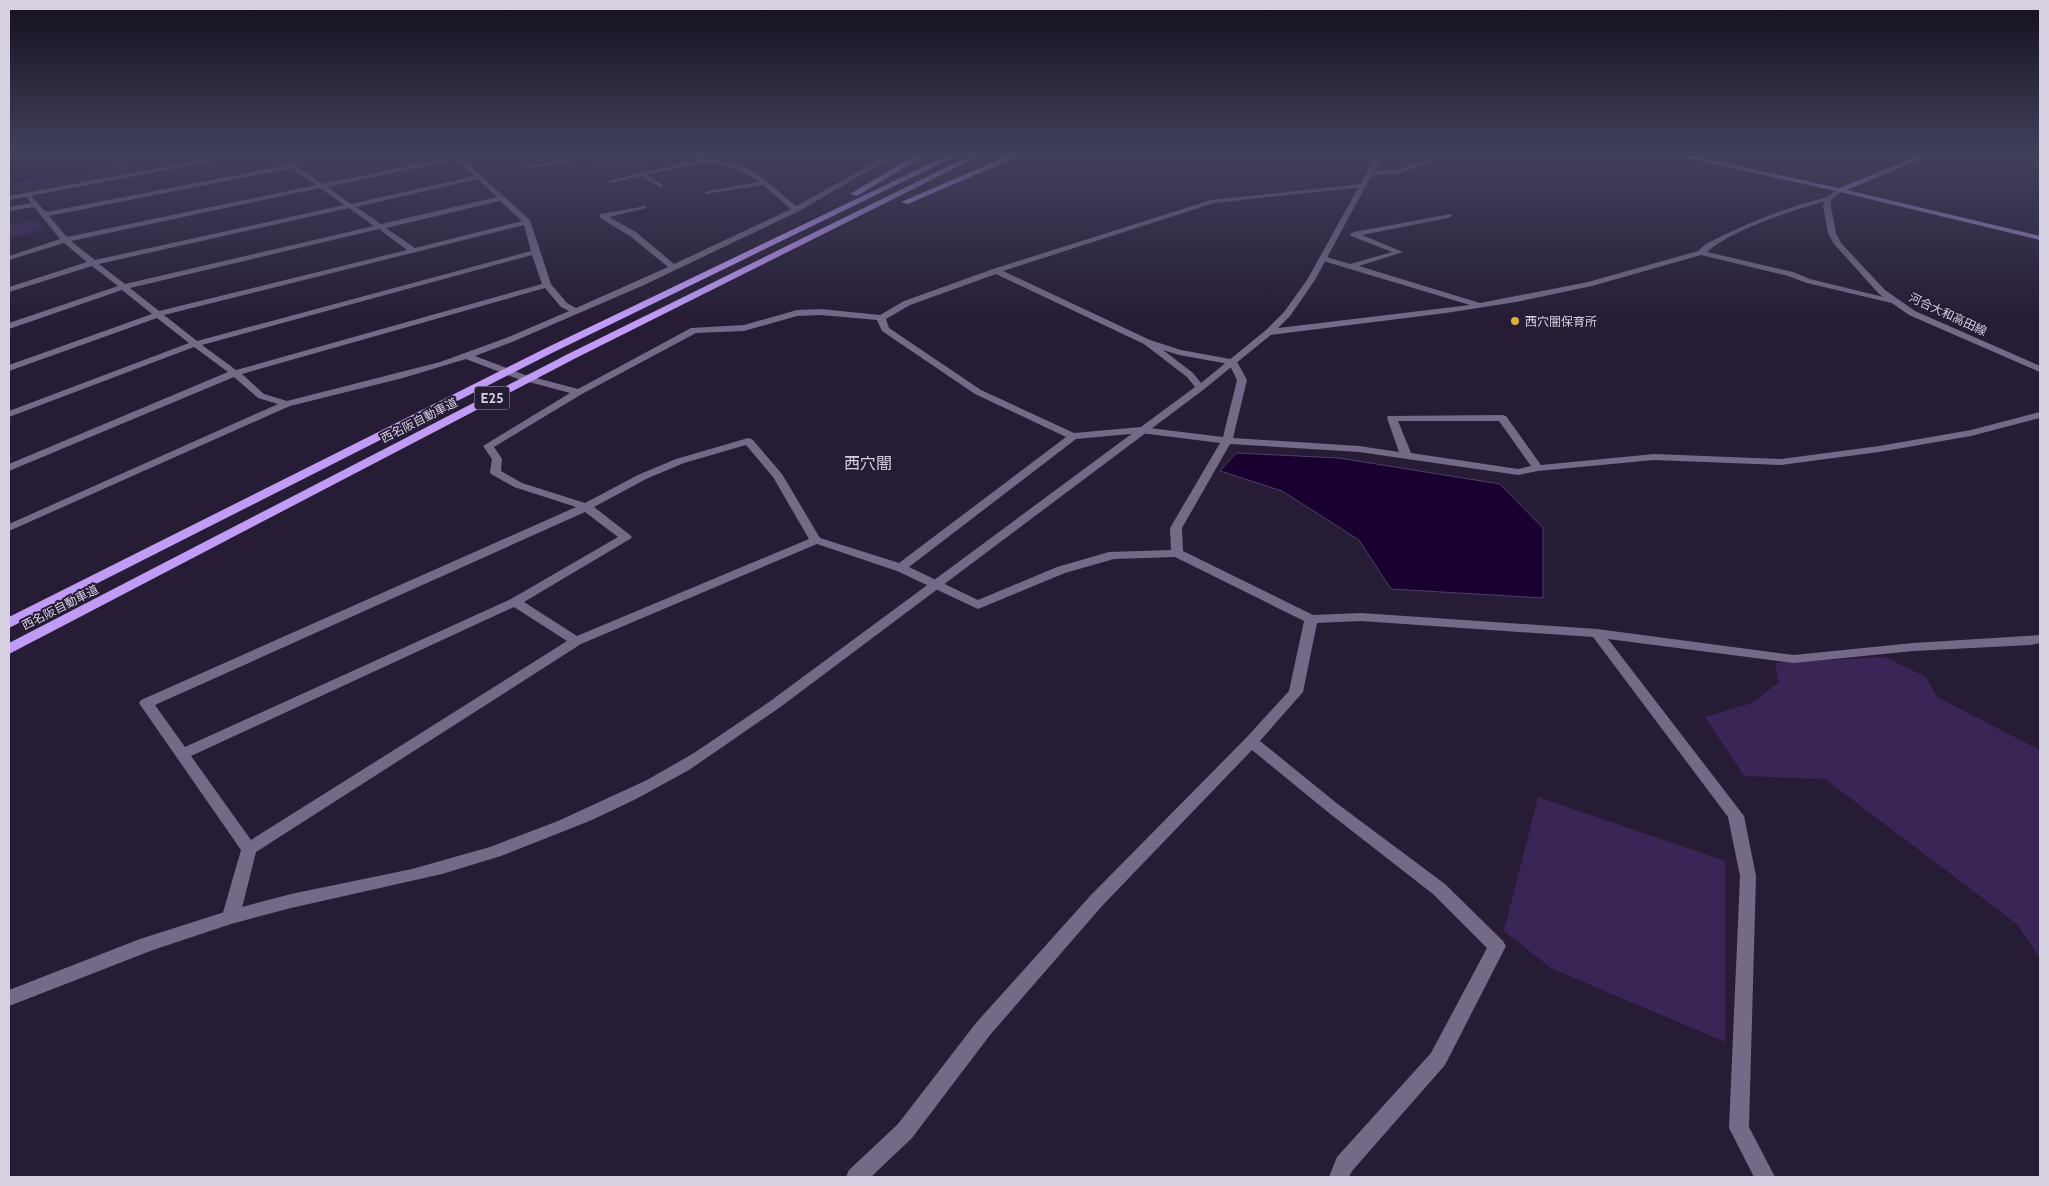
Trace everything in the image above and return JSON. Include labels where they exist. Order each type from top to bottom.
[{"type":"highway","points":[[713,272],[726,262],[828,209]]},
{"type":"highway","name":"西名阪自動車道","points":[[9,623],[550,350],[842,209]]},
{"type":"highway","name":"西名阪自動車道","points":[[9,648],[564,361],[868,209]]},
{"type":"highway","points":[[734,276],[786,260]]},
{"type":"main road","points":[[1921,209],[2040,238]]},
{"type":"street","points":[[38,209],[65,240],[195,344],[236,373],[260,396],[287,404]]},
{"type":"street","points":[[43,215],[72,209]]},
{"type":"street","points":[[9,258],[65,240],[209,209]]},
{"type":"street","points":[[9,290],[93,263],[337,209]]},
{"type":"street","points":[[357,209],[413,250]]},
{"type":"street","points":[[9,326],[124,287],[453,209]]},
{"type":"street","points":[[514,209],[527,222],[547,285],[564,305],[574,310]]},
{"type":"street","points":[[633,209],[603,216],[633,234],[673,267]]},
{"type":"street","points":[[9,528],[287,404],[400,376],[509,340],[574,310],[614,295],[795,209]]},
{"type":"street","points":[[183,754],[515,602],[626,537],[586,507],[518,485],[495,472],[497,459],[488,446],[579,392],[694,330],[744,328],[798,313],[821,312],[881,318],[907,303],[996,271],[1187,209]]},
{"type":"street","points":[[9,998],[145,945],[231,916],[299,898],[400,877],[471,859],[536,837],[654,784],[715,746],[774,705],[1233,362],[1269,332],[1299,299],[1349,209]]},
{"type":"street","points":[[1269,332],[1551,294],[1701,253],[1709,246],[1771,216],[1791,209]]},
{"type":"street","name":"河合大和高田線","points":[[1828,209],[1832,233],[1838,244],[1882,292],[1897,303],[1934,324],[2040,369]]},
{"type":"street","points":[[1351,266],[1399,252],[1354,234],[1448,216]]},
{"type":"street","points":[[9,368],[159,314],[527,222]]},
{"type":"street","points":[[9,414],[195,344],[535,252]]},
{"type":"street","points":[[1701,253],[1741,264],[1790,274],[1806,281],[1897,303]]},
{"type":"street","points":[[1323,258],[1479,305]]},
{"type":"street","points":[[996,271],[1147,342],[1179,352],[1233,362]]},
{"type":"street","points":[[9,468],[236,373],[547,285]]},
{"type":"street","points":[[881,318],[885,328],[978,392],[1073,436],[1141,430],[1228,441],[1360,449],[1518,472],[1538,468],[1654,457],[1781,462],[1879,449],[1971,433],[2040,414]]},
{"type":"street","points":[[1147,342],[1190,375],[1200,388]]},
{"type":"street","points":[[466,355],[485,364],[562,389],[579,392]]},
{"type":"street","points":[[1176,553],[1176,528],[1228,441],[1242,380],[1233,362]]},
{"type":"street","points":[[1406,456],[1392,418],[1502,418],[1538,468]]},
{"type":"street","points":[[901,568],[1073,436]]},
{"type":"street","points":[[249,849],[146,703],[586,507],[642,477],[680,461],[748,441],[778,476],[816,540]]},
{"type":"street","points":[[231,916],[249,849],[576,641],[816,540],[901,568],[978,604],[1061,570],[1112,555],[1176,553],[1311,619],[1361,617],[1597,633],[1794,659],[1913,647],[2040,639]]},
{"type":"street","points":[[515,602],[576,641]]},
{"type":"street","points":[[856,1177],[905,1131],[983,1029],[1096,901],[1251,742],[1296,692],[1311,619]]},
{"type":"street","points":[[1597,633],[1736,816],[1748,876],[1739,1128],[1764,1177]]},
{"type":"street","points":[[1251,742],[1334,809],[1439,889],[1497,946],[1438,1059],[1344,1164],[1339,1177]]},
{"type":"shaded area","points":[[37,219],[44,229],[9,239],[9,226]]},
{"type":"shaded area","points":[[1236,453],[1339,458],[1500,484],[1543,528],[1543,598],[1391,589],[1359,540],[1282,491],[1220,471]]},
{"type":"shaded area","points":[[1885,657],[1926,677],[1937,697],[2040,750],[2040,959],[2017,924],[1825,779],[1744,776],[1705,717],[1752,703],[1779,682],[1775,663]]},
{"type":"shaded area","points":[[1538,797],[1725,861],[1725,1042],[1551,968],[1504,931]]},
{"type":"place","name":"西穴闇保育所","points":[[1515,321]]},
{"type":"district","name":"西穴闇","points":[[868,463]]}]
